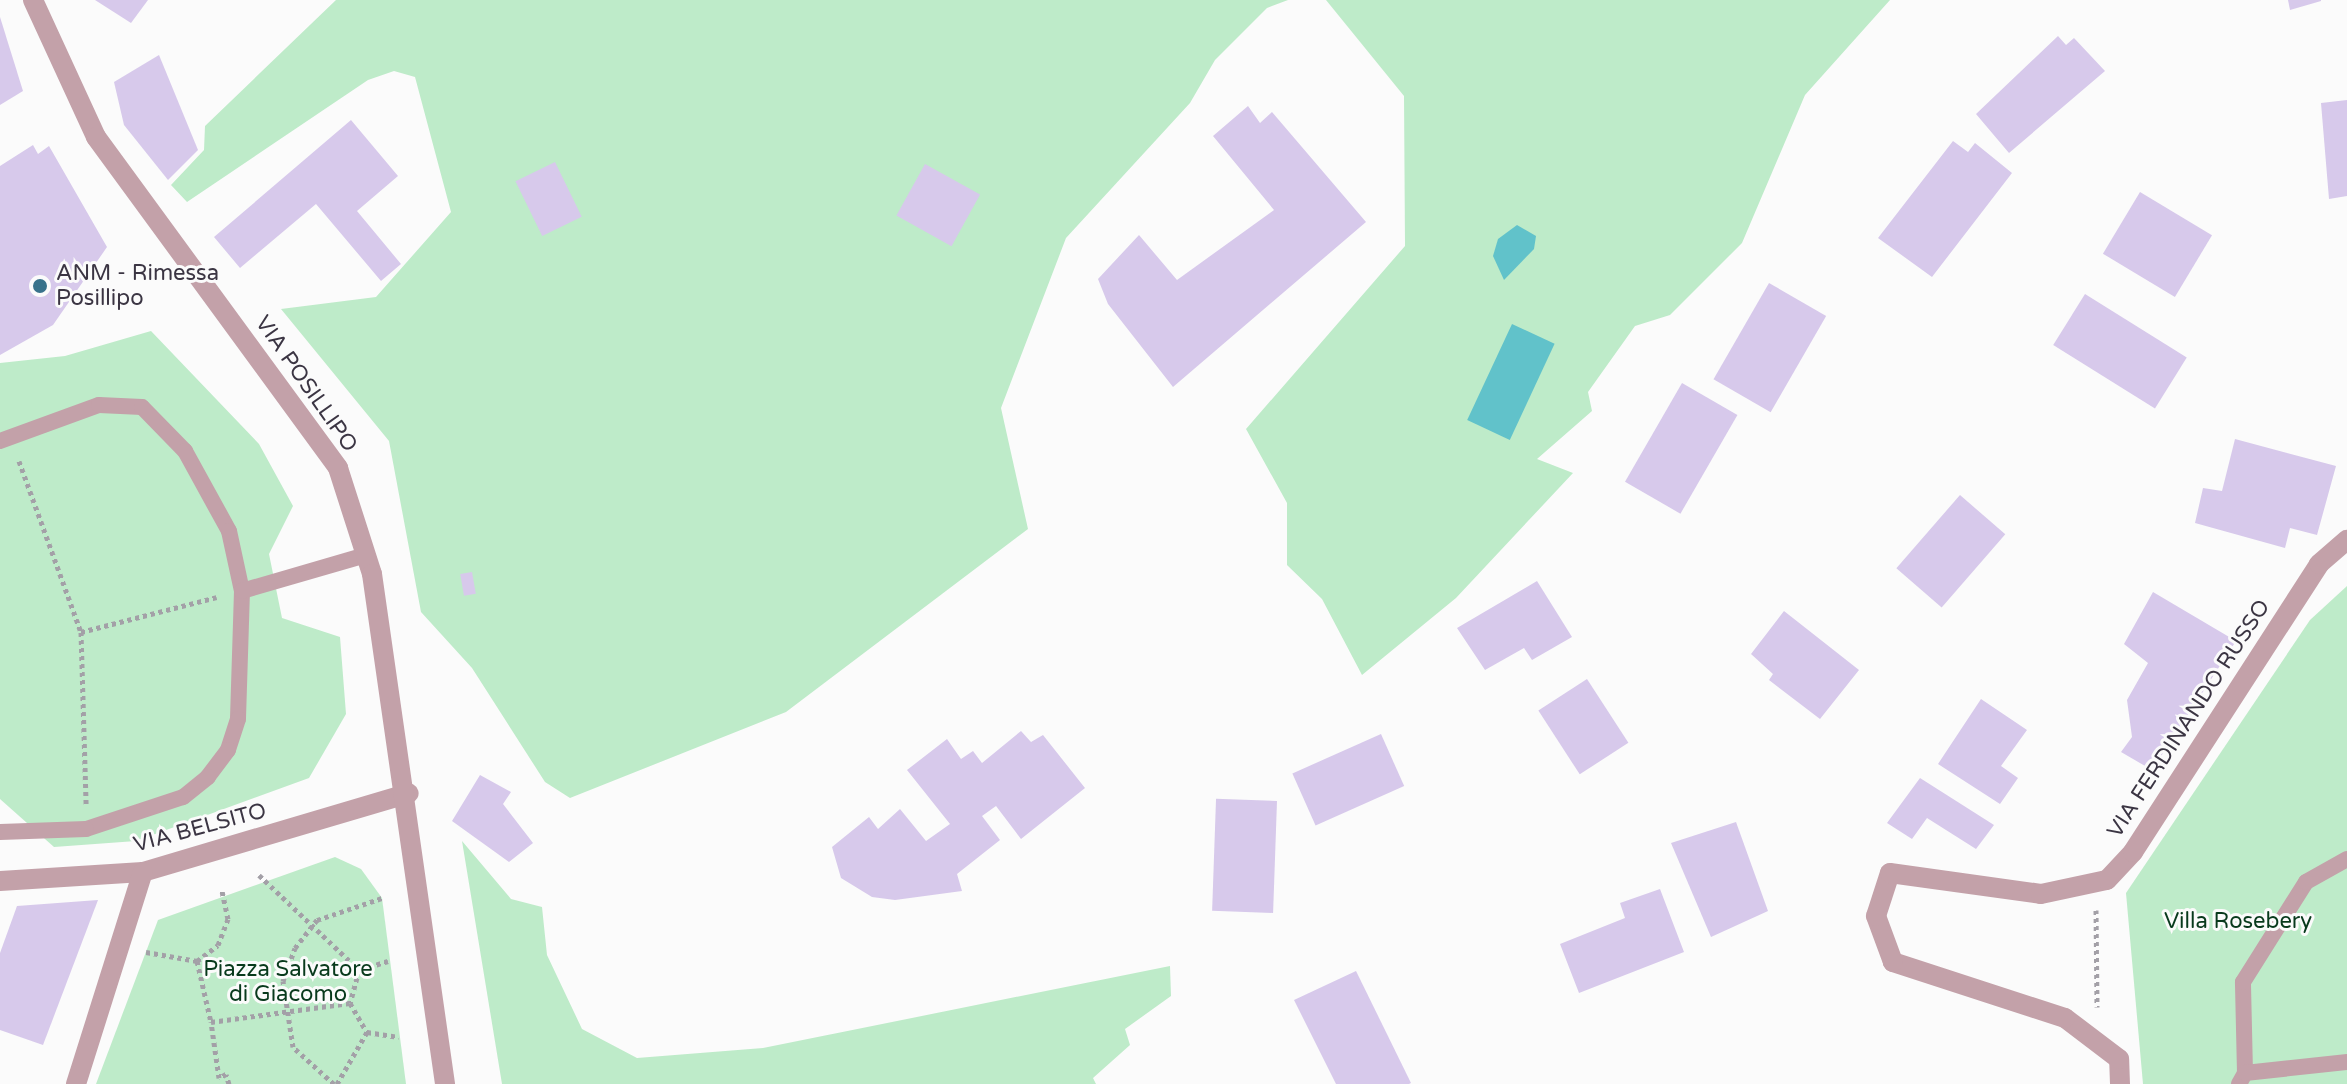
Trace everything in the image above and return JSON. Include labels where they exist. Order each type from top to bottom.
[{"type":"street","name":"VIA POSILLIPO","points":[[33,0],[96,137],[338,468],[366,555],[409,793],[445,1084]]},
{"type":"street","name":"VIA FERDINANDO RUSSO","points":[[2102,881],[2133,852],[2319,564],[2347,540]]},
{"type":"street","name":"VIA BELSITO","points":[[0,881],[143,872],[409,793]]},
{"type":"street","points":[[76,1084],[143,872]]},
{"type":"street","points":[[2102,881],[2041,894],[1890,873],[1876,916],[1893,962],[2065,1018],[2119,1059],[2120,1084]]},
{"type":"lane","points":[[0,832],[86,829],[183,797],[228,750],[238,719],[242,591],[229,531],[185,451],[142,407],[99,405],[5,438]]},
{"type":"lane","points":[[242,591],[366,555]]},
{"type":"lane","points":[[2347,859],[2306,882],[2243,982],[2242,1079],[2347,1062]]},
{"type":"path","points":[[5,438],[81,632],[86,829]]},
{"type":"path","points":[[81,632],[242,591]]},
{"type":"path","points":[[259,875],[359,970]]},
{"type":"path","points":[[2102,881],[2094,988],[2104,1048]]},
{"type":"path","points":[[141,951],[197,961],[218,945],[228,919],[222,891]]},
{"type":"path","points":[[367,1032],[335,1084],[293,1047],[285,1012],[283,981],[312,927],[343,906],[382,898]]},
{"type":"path","points":[[197,961],[212,1029]]},
{"type":"path","points":[[359,970],[388,961]]},
{"type":"path","points":[[359,970],[350,1003],[367,1032]]},
{"type":"path","points":[[229,1084],[226,1074],[219,1078],[211,1022],[350,1003]]},
{"type":"path","points":[[367,1032],[399,1037]]},
{"type":"green space","points":[[336,0],[1288,0],[1267,8],[1215,60],[1190,103],[1066,238],[1001,408],[1028,529],[786,712],[570,798],[545,782],[472,668],[421,612],[389,441],[281,309],[376,297],[451,212],[415,77],[394,71],[368,80],[187,202],[171,185],[204,150],[205,126]]},
{"type":"green space","points":[[1326,0],[1890,0],[1805,95],[1742,243],[1670,315],[1635,326],[1588,392],[1592,411],[1537,459],[1573,473],[1456,598],[1362,675],[1322,599],[1287,565],[1287,503],[1246,429],[1405,246],[1404,96]]},
{"type":"green space","points":[[151,331],[259,444],[293,506],[269,554],[282,618],[340,637],[346,714],[309,778],[136,841],[54,847],[0,799],[0,363],[65,356]]},
{"type":"green space","name":"Villa Rosebery","points":[[2347,586],[2347,1084],[2143,1084],[2126,893],[2310,620]]},
{"type":"green space","points":[[462,841],[511,899],[542,907],[547,955],[582,1029],[637,1058],[763,1048],[1170,966],[1171,996],[1125,1029],[1130,1045],[1093,1078],[1096,1084],[502,1084]]},
{"type":"green space","name":"Piazza Salvatore di Giacomo","points":[[335,857],[361,869],[382,898],[406,1084],[96,1084],[158,920]]},
{"type":"water","points":[[1517,225],[1536,236],[1534,249],[1504,280],[1493,256],[1498,239]]},
{"type":"water","points":[[1512,324],[1555,344],[1510,440],[1467,420]]},
{"type":"building","points":[[95,0],[148,0],[131,23]]},
{"type":"building","points":[[2288,0],[2321,0],[2321,1],[2290,10]]},
{"type":"building","points":[[0,17],[23,91],[0,105]]},
{"type":"building","points":[[2058,36],[2066,45],[2074,38],[2105,71],[2009,153],[1976,114]]},
{"type":"building","points":[[159,55],[198,150],[168,180],[124,125],[114,82]]},
{"type":"building","points":[[2347,100],[2347,196],[2329,199],[2321,103]]},
{"type":"building","points":[[1248,106],[1260,123],[1272,112],[1366,222],[1173,387],[1108,304],[1098,279],[1139,235],[1177,280],[1274,210],[1213,136]]},
{"type":"building","points":[[351,120],[398,176],[357,211],[401,264],[381,281],[316,204],[240,268],[214,237]]},
{"type":"building","points":[[1953,141],[1968,152],[1975,143],[2012,173],[1932,277],[1878,238]]},
{"type":"building","name":"ANM - Rimessa Posillipo","points":[[33,145],[38,154],[49,146],[107,247],[53,325],[0,355],[0,166]]},
{"type":"building","points":[[555,162],[582,217],[542,236],[515,181]]},
{"type":"building","points":[[925,164],[980,195],[951,246],[896,216]]},
{"type":"building","points":[[2140,192],[2212,235],[2175,297],[2103,254]]},
{"type":"building","points":[[1769,283],[1826,316],[1771,412],[1714,379]]},
{"type":"building","points":[[2085,294],[2187,358],[2155,408],[2053,345]]},
{"type":"building","points":[[1682,383],[1737,415],[1680,514],[1625,482]]},
{"type":"building","points":[[2235,439],[2336,466],[2317,535],[2290,528],[2285,548],[2195,523],[2203,488],[2222,491]]},
{"type":"building","points":[[1960,495],[2005,534],[1942,608],[1896,568]]},
{"type":"building","points":[[472,572],[476,594],[464,596],[460,574]]},
{"type":"building","points":[[1537,581],[1572,637],[1532,660],[1524,648],[1485,670],[1457,628]]},
{"type":"building","points":[[2153,592],[2236,641],[2152,770],[2121,752],[2132,737],[2127,700],[2148,663],[2124,644]]},
{"type":"building","points":[[1784,611],[1859,670],[1820,719],[1769,680],[1773,674],[1751,654]]},
{"type":"building","points":[[1587,679],[1628,743],[1580,774],[1538,711]]},
{"type":"building","points":[[1981,699],[2027,730],[2001,766],[2018,778],[2000,804],[1938,764]]},
{"type":"building","points":[[1021,731],[1031,742],[1043,735],[1085,788],[1021,839],[996,806],[982,816],[1000,840],[957,874],[962,891],[895,900],[872,897],[841,878],[832,847],[869,817],[878,829],[900,809],[926,841],[950,824],[907,770],[947,739],[961,759],[973,751],[982,763]]},
{"type":"building","points":[[1381,734],[1404,786],[1316,826],[1292,773]]},
{"type":"building","points":[[480,775],[511,792],[503,804],[533,843],[509,862],[452,821]]},
{"type":"building","points":[[1920,778],[1994,825],[1976,849],[1927,818],[1912,839],[1887,823]]},
{"type":"building","points":[[1216,799],[1277,801],[1273,913],[1212,911]]},
{"type":"building","points":[[1736,822],[1768,911],[1711,937],[1671,843]]},
{"type":"building","points":[[1660,889],[1684,952],[1579,993],[1560,944],[1625,918],[1620,903]]},
{"type":"building","points":[[98,900],[43,1045],[0,1030],[0,953],[17,906]]},
{"type":"building","points":[[1356,971],[1409,1084],[1336,1084],[1294,1000]]},
{"type":"place","name":"ANM - Rimessa Posillipo","points":[[40,286]]}]
